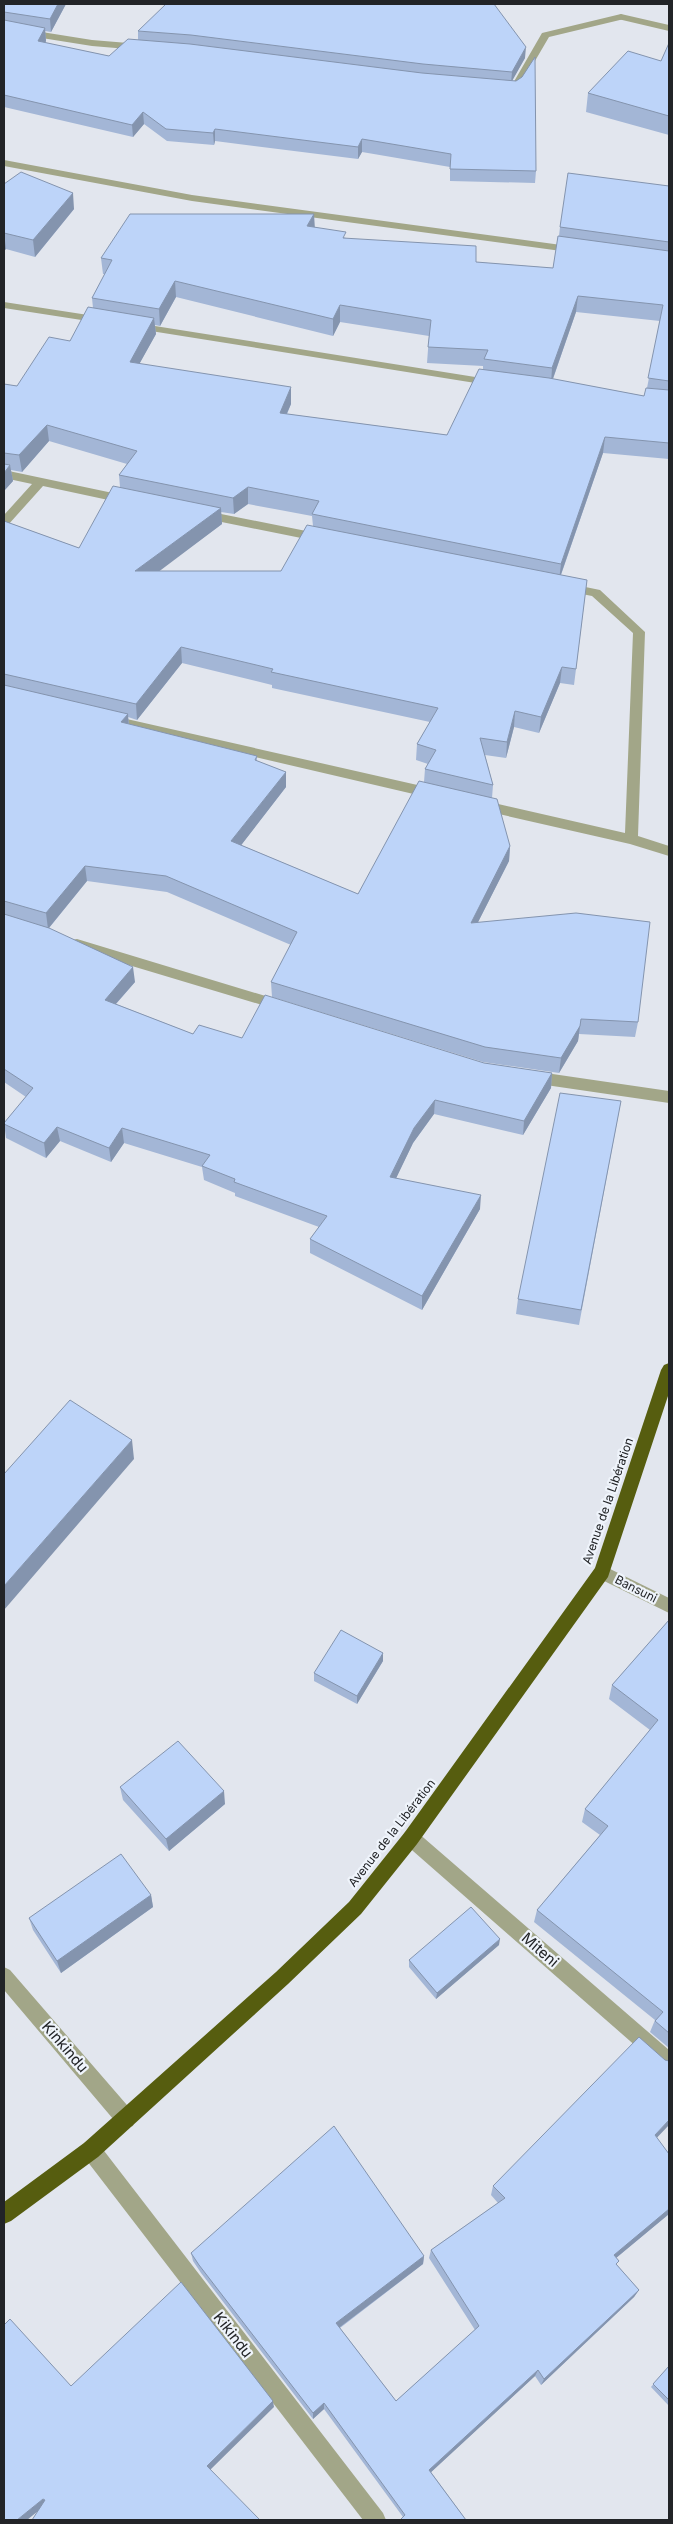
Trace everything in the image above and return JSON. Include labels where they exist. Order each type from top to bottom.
[{"type":"highway","name":"Avenue de la Libération","points":[[4,2214],[91,2150],[282,1978],[355,1908],[411,1838],[602,1572],[669,1370]]},
{"type":"street","points":[[496,86],[515,88],[545,35],[621,17],[669,28]]},
{"type":"street","points":[[4,29],[92,43],[151,48]]},
{"type":"street","points":[[4,163],[192,198],[591,252]]},
{"type":"street","points":[[4,305],[110,322]]},
{"type":"street","points":[[129,325],[504,384]]},
{"type":"street","points":[[4,474],[138,502]]},
{"type":"street","points":[[4,522],[40,482]]},
{"type":"street","points":[[186,511],[333,540]]},
{"type":"street","points":[[557,585],[596,593],[639,632],[631,839]]},
{"type":"street","points":[[100,718],[448,797]]},
{"type":"street","points":[[467,802],[631,839],[669,851]]},
{"type":"street","points":[[61,939],[299,1012]]},
{"type":"street","points":[[522,1076],[669,1097]]},
{"type":"street","name":"Bansuni","points":[[602,1572],[669,1606]]},
{"type":"street","name":"Miteni","points":[[411,1838],[669,2062]]},
{"type":"street","name":"Kinkindu","points":[[4,1976],[126,2118]]},
{"type":"street","name":"Kikindu","points":[[91,2150],[376,2520]]},
{"type":"building","points":[[4,4],[58,4],[50,19],[4,12]]},
{"type":"building","points":[[166,4],[494,4],[526,47],[512,72],[423,64],[191,35],[138,31]]},
{"type":"building","points":[[4,20],[45,28],[38,41],[109,56],[128,39],[190,44],[422,73],[516,81],[522,77],[535,57],[536,171],[450,169],[451,154],[362,139],[358,147],[215,129],[213,133],[166,129],[143,112],[132,125],[4,95]]},
{"type":"building","points":[[669,43],[669,116],[588,93],[628,51],[661,61]]},
{"type":"building","points":[[21,172],[73,193],[33,240],[4,233],[4,184]]},
{"type":"building","points":[[568,173],[669,186],[669,242],[560,227]]},
{"type":"building","points":[[130,214],[314,214],[307,226],[346,232],[343,238],[476,246],[476,262],[553,268],[558,236],[669,251],[669,381],[648,378],[663,305],[578,296],[552,368],[484,359],[488,350],[428,347],[431,320],[340,305],[333,319],[175,281],[159,309],[92,298],[112,260],[101,258]]},
{"type":"building","points":[[88,307],[154,318],[130,362],[291,387],[280,413],[447,435],[479,369],[549,378],[644,396],[646,388],[669,390],[669,443],[605,437],[561,564],[312,514],[319,501],[248,487],[233,498],[119,475],[137,451],[47,425],[19,455],[4,453],[4,384],[17,386],[49,337],[70,341]]},
{"type":"building","points":[[4,464],[10,465],[4,473]]},
{"type":"building","points":[[113,486],[221,508],[135,571],[281,571],[307,525],[587,580],[576,669],[562,667],[541,717],[515,711],[507,742],[480,738],[493,785],[425,769],[436,750],[417,744],[438,708],[271,672],[273,669],[181,647],[136,704],[4,674],[4,521],[79,548]]},
{"type":"building","points":[[4,685],[128,714],[121,722],[257,756],[255,760],[286,772],[231,841],[358,894],[419,781],[497,799],[510,846],[471,923],[576,913],[650,922],[638,1022],[581,1019],[580,1026],[561,1058],[485,1047],[271,982],[297,932],[166,876],[85,866],[46,913],[4,901]]},
{"type":"building","points":[[4,914],[49,928],[133,967],[105,1000],[193,1034],[199,1025],[242,1038],[265,995],[484,1063],[552,1073],[524,1121],[435,1100],[414,1128],[390,1177],[481,1195],[422,1296],[310,1239],[327,1216],[234,1182],[235,1179],[202,1166],[210,1155],[122,1128],[109,1148],[57,1127],[44,1143],[4,1124],[33,1088],[4,1069]]},
{"type":"building","points":[[560,1093],[621,1101],[581,1310],[518,1299]]},
{"type":"building","points":[[70,1400],[132,1440],[4,1586],[4,1474]]},
{"type":"building","points":[[669,1620],[669,2033],[655,2021],[663,2012],[537,1910],[608,1826],[585,1809],[658,1720],[612,1685]]},
{"type":"building","points":[[341,1630],[383,1653],[357,1696],[314,1673]]},
{"type":"building","points":[[178,1741],[224,1791],[166,1839],[120,1787]]},
{"type":"building","points":[[121,1854],[151,1895],[57,1961],[29,1918]]},
{"type":"building","points":[[471,1907],[500,1939],[437,1993],[409,1960]]},
{"type":"building","points":[[639,2037],[665,2060],[669,2061],[669,2120],[655,2135],[669,2154],[669,2209],[614,2255],[619,2261],[616,2264],[639,2290],[544,2379],[538,2370],[429,2470],[466,2520],[400,2520],[405,2515],[324,2403],[313,2413],[191,2253],[334,2126],[424,2256],[336,2323],[396,2401],[479,2326],[431,2250],[505,2198],[493,2186]]},
{"type":"building","points":[[181,2282],[273,2401],[207,2466],[260,2520],[32,2520],[45,2500],[43,2499],[17,2520],[4,2520],[4,2325],[10,2319],[71,2386]]},
{"type":"building","points":[[669,2366],[669,2400],[653,2384]]}]
